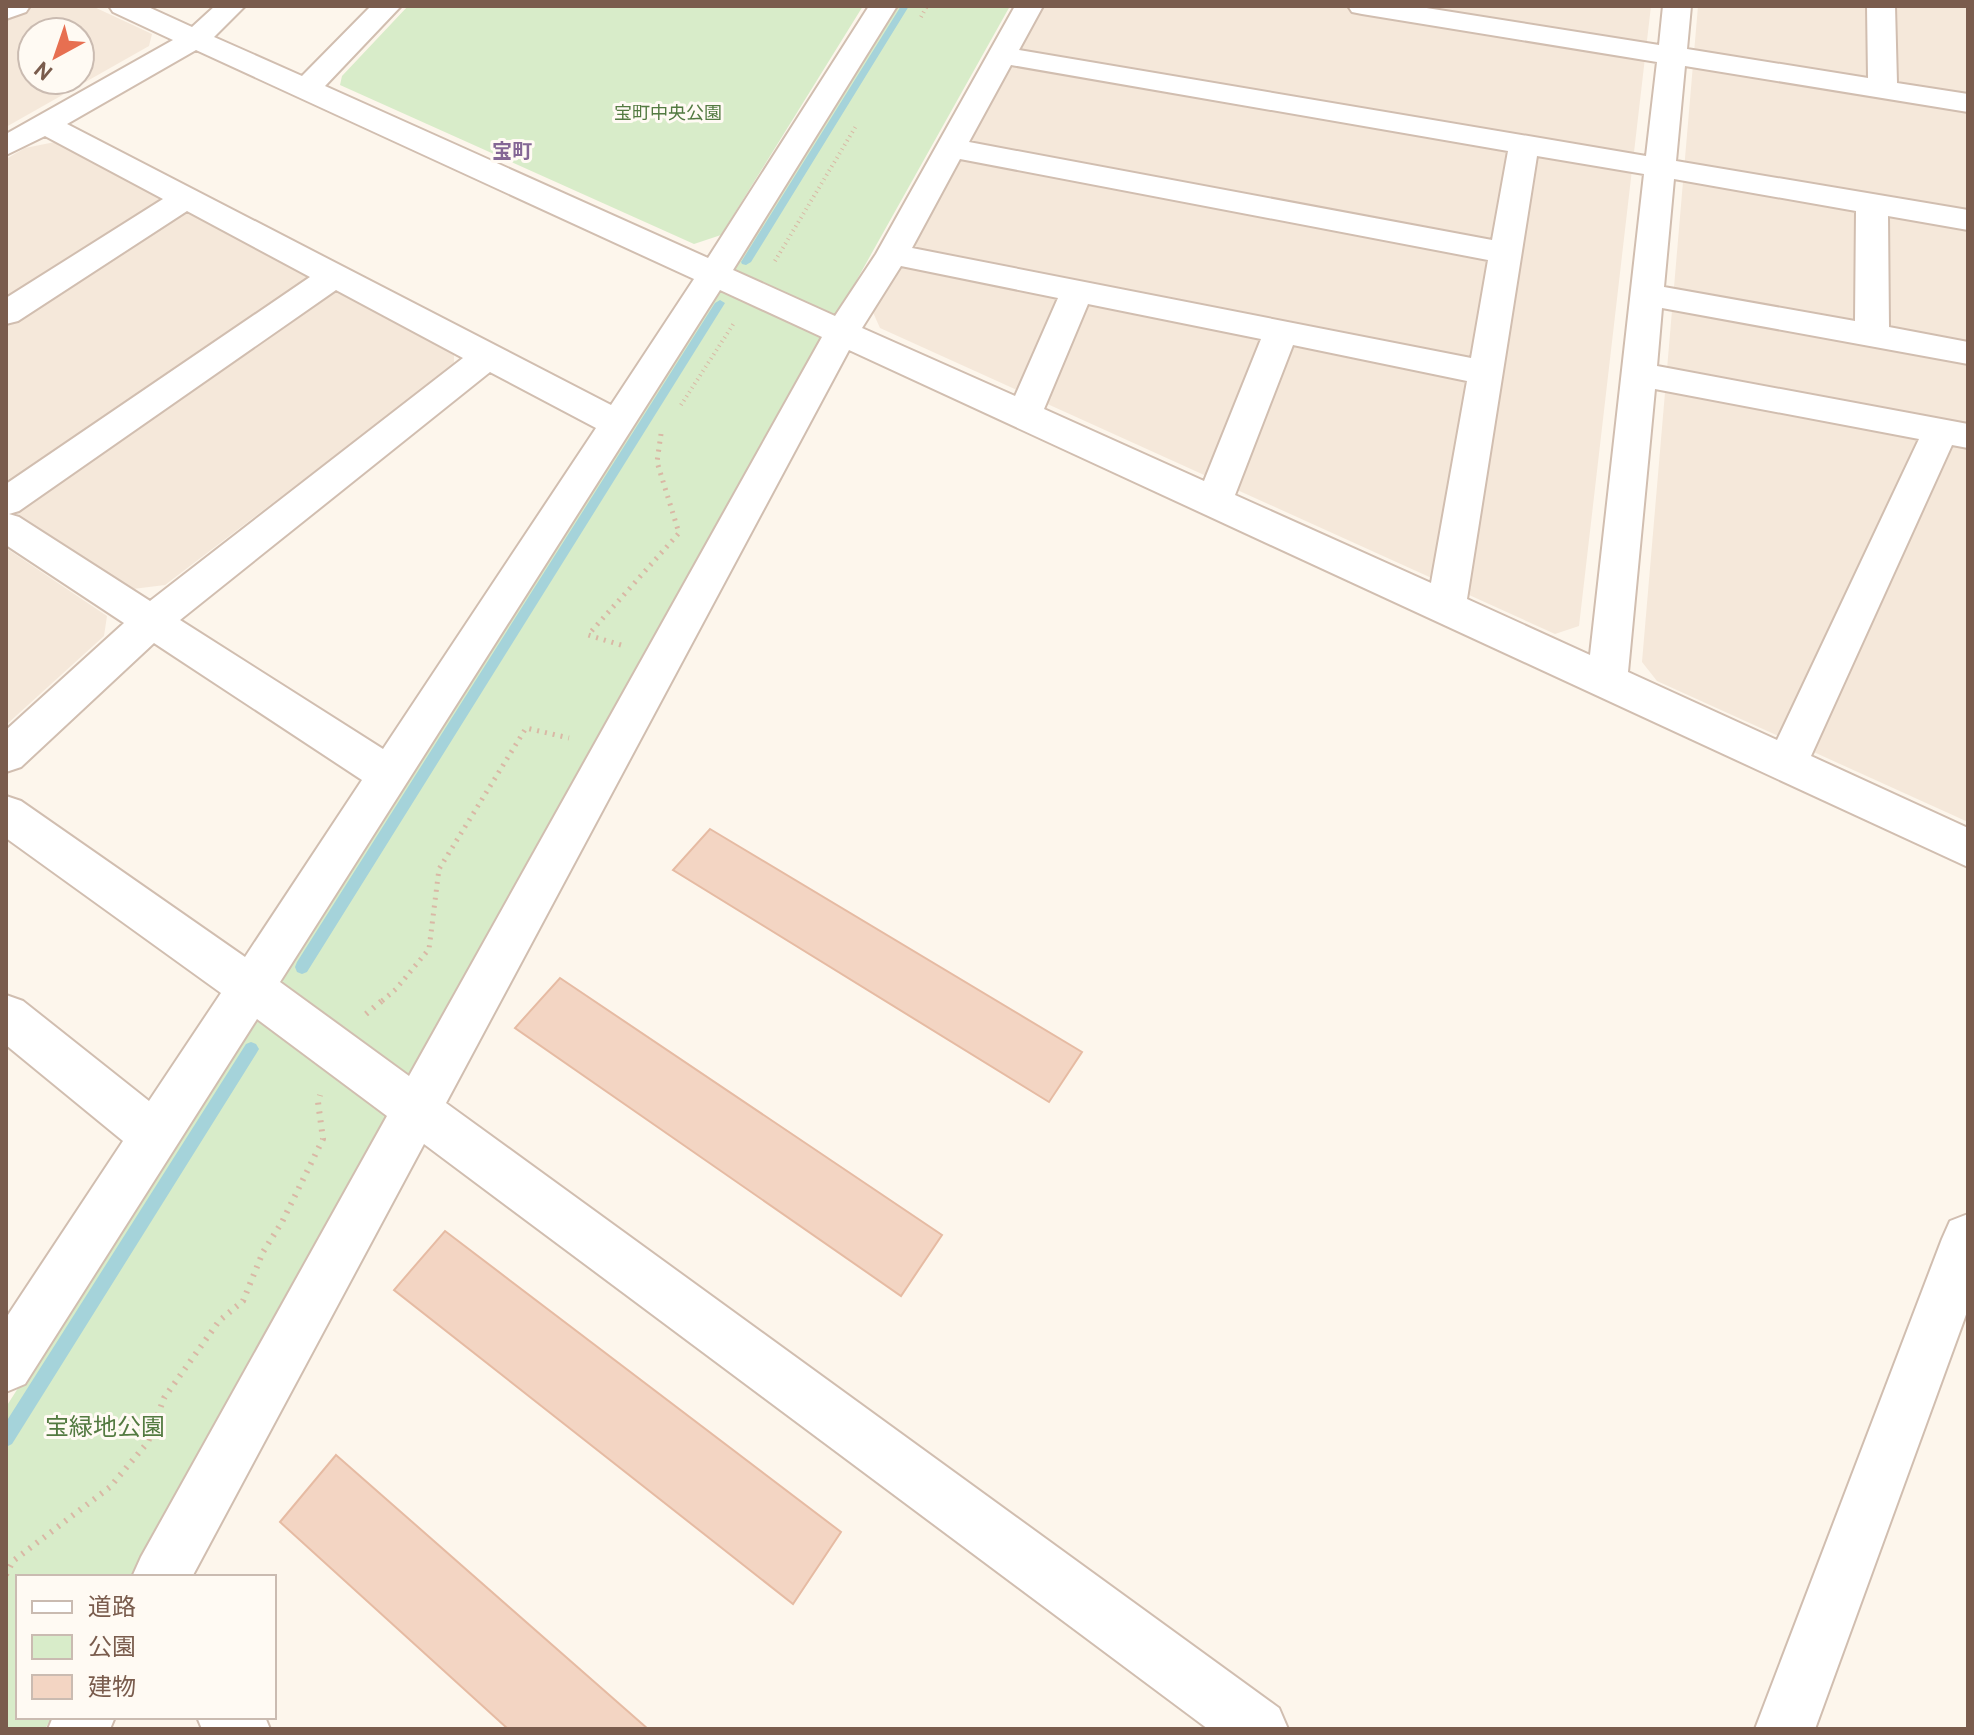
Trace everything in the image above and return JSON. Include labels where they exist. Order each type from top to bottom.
[{"type":"street","points":[[6,11],[16,6]]},
{"type":"street","points":[[123,6],[1607,680],[1968,848]]},
{"type":"street","points":[[6,146],[195,39],[231,6]]},
{"type":"street","points":[[306,89],[387,6]]},
{"type":"street","points":[[6,1365],[714,274],[883,6]]},
{"type":"street","points":[[162,1575],[842,332],[892,254],[1029,6]]},
{"type":"street","points":[[1362,6],[1476,15],[1672,56],[1968,103]]},
{"type":"street","points":[[1607,680],[1677,6]]},
{"type":"street","points":[[1881,6],[1883,89]]},
{"type":"street","points":[[1001,55],[1968,220]]},
{"type":"street","points":[[44,124],[616,423]]},
{"type":"street","points":[[1446,607],[1524,144]]},
{"type":"street","points":[[950,148],[1506,253]]},
{"type":"street","points":[[6,313],[186,198]]},
{"type":"street","points":[[1872,203],[1872,335]]},
{"type":"street","points":[[892,254],[1486,373]]},
{"type":"street","points":[[6,502],[335,275]]},
{"type":"street","points":[[1024,415],[1077,291]]},
{"type":"street","points":[[1647,295],[1968,353]]},
{"type":"street","points":[[1214,501],[1281,332]]},
{"type":"street","points":[[6,755],[152,621],[489,355]]},
{"type":"street","points":[[1639,374],[1955,434],[1787,763]]},
{"type":"street","points":[[6,527],[387,774]]},
{"type":"street","points":[[6,814],[250,987],[1258,1729]]},
{"type":"street","points":[[6,1016],[154,1135]]},
{"type":"street","points":[[1785,1729],[1968,1239]]},
{"type":"path","points":[[919,19],[927,6]]},
{"type":"path","points":[[674,415],[755,292],[857,124]]},
{"type":"path","points":[[624,646],[588,635],[679,533],[657,462],[660,435],[667,425]]},
{"type":"path","points":[[6,1575],[13,1561],[110,1487],[148,1442],[164,1398],[219,1321],[243,1301],[263,1252],[282,1222],[323,1139],[318,1102],[338,1054],[359,1020],[396,989],[429,949],[439,869],[526,728],[580,740]]},
{"type":"shaded area","points":[[6,6],[92,6],[152,34],[149,46],[96,76],[96,16],[16,16],[16,96],[61,96],[6,127]]},
{"type":"shaded area","points":[[1036,6],[1651,6],[1579,626],[1555,634],[880,328],[871,308]]},
{"type":"shaded area","points":[[1698,6],[1968,6],[1968,822],[1657,681],[1642,662]]},
{"type":"shaded area","points":[[55,142],[454,350],[454,365],[165,585],[133,589],[6,506],[6,159],[25,148]]},
{"type":"shaded area","points":[[6,548],[107,616],[104,636],[6,725]]},
{"type":"green space","name":"宝町中央公園","points":[[408,6],[863,6],[721,235],[694,244],[340,85],[342,76]]},
{"type":"green space","name":"宝緑地公園","points":[[898,6],[1010,6],[132,1575],[16,1575],[16,1719],[51,1719],[45,1729],[6,1729],[6,1407]]},
{"type":"building","points":[[710,829],[1082,1052],[1049,1102],[673,870]]},
{"type":"building","points":[[560,978],[942,1235],[901,1296],[515,1028]]},
{"type":"building","points":[[445,1231],[841,1532],[793,1604],[394,1290]]},
{"type":"building","points":[[336,1455],[648,1729],[508,1729],[280,1522]]},
{"type":"waterway","points":[[746,262],[905,6]]},
{"type":"waterway","points":[[302,967],[720,303]]},
{"type":"waterway","points":[[6,1438],[251,1049]]},
{"type":"district","name":"宝町","points":[[512,153]]}]
